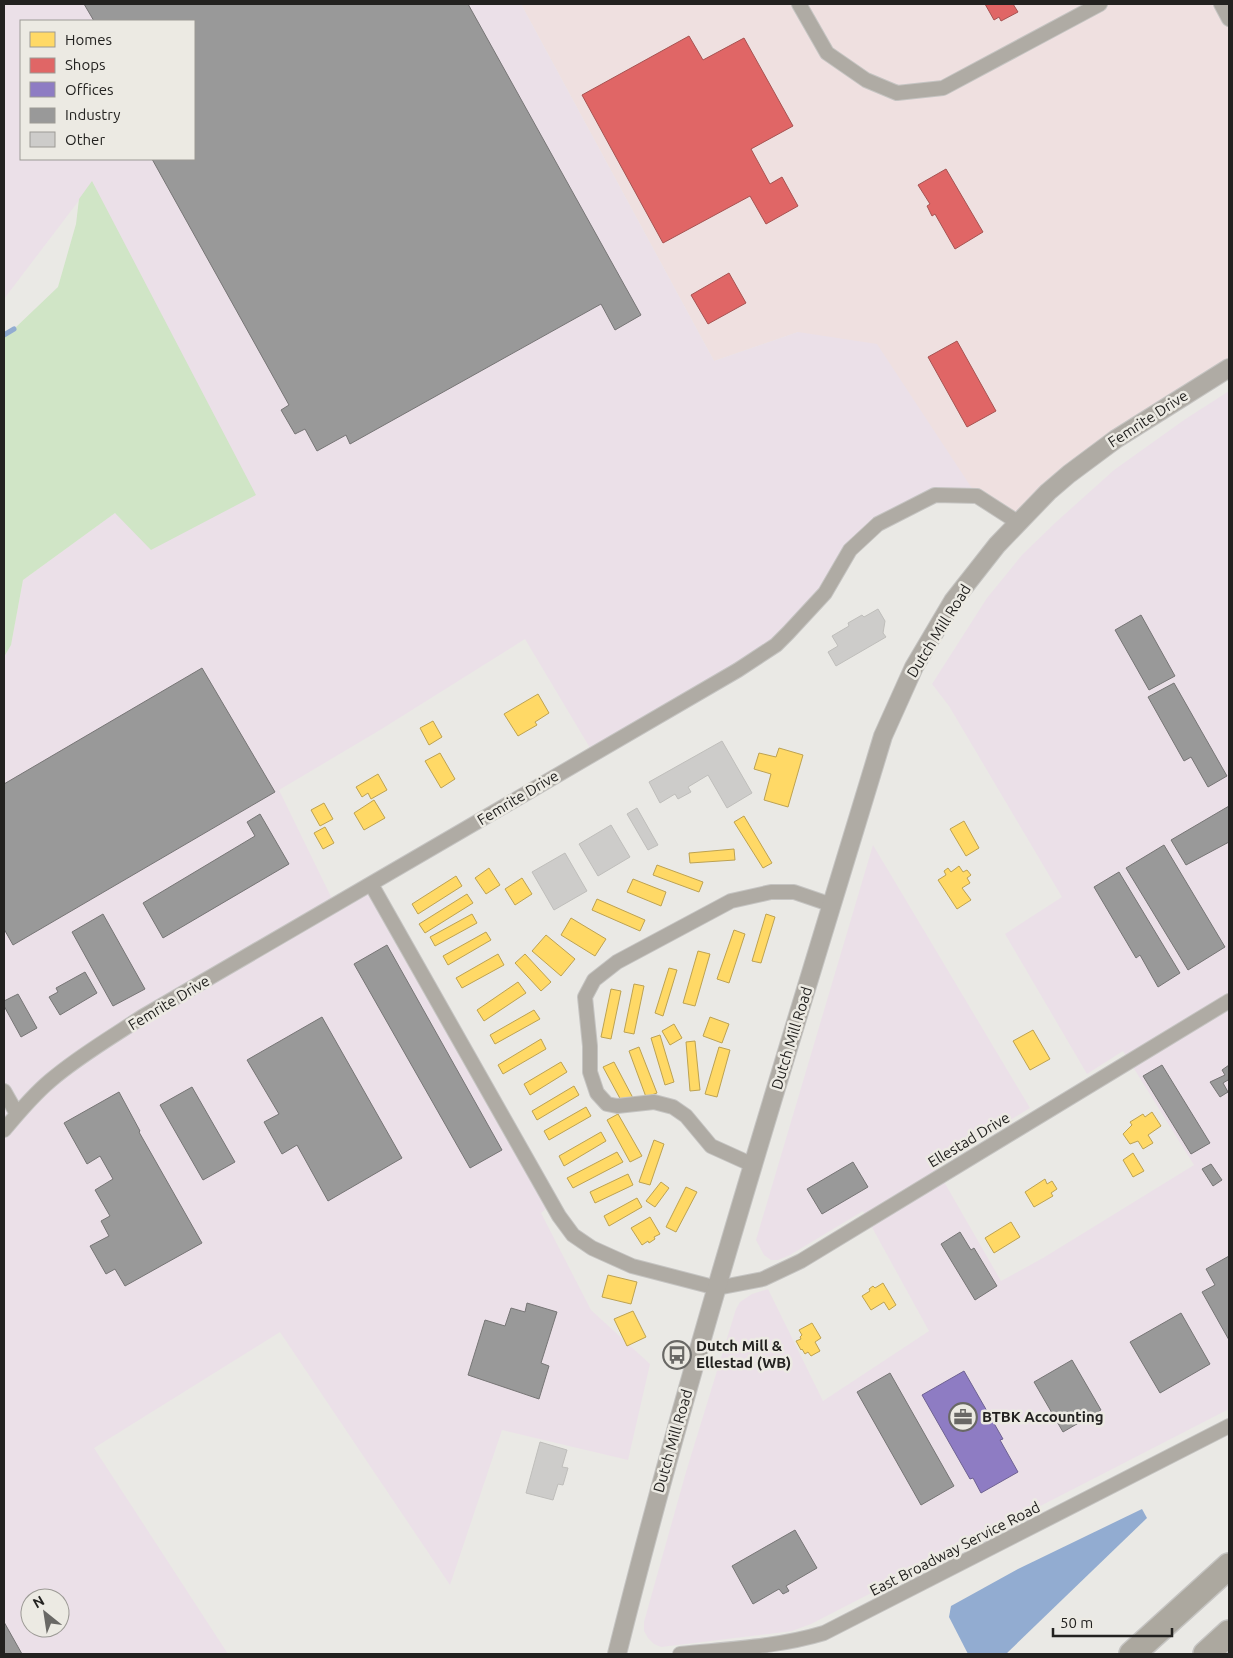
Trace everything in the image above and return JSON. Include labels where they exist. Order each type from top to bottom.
[{"type":"highway","points":[[1132,1654],[1229,1566]]},
{"type":"highway","points":[[1206,1654],[1229,1634]]},
{"type":"highway","points":[[1214,1654],[1229,1638]]},
{"type":"street","points":[[799,4],[827,53],[866,80],[897,92],[943,88],[1100,4]]},
{"type":"street","points":[[1221,4],[1229,18]]},
{"type":"street","name":"Femrite Drive","points":[[1069,474],[1116,439],[1229,368]]},
{"type":"street","name":"Dutch Mill Road","points":[[617,1654],[650,1522],[753,1165],[883,736],[914,667],[953,602],[997,545],[1048,492],[1069,474]]},
{"type":"street","name":"Femrite Drive","points":[[4,1130],[51,1080],[142,1017],[738,670],[776,645],[825,593],[850,550],[878,524],[935,495],[977,496],[1019,523]]},
{"type":"street","points":[[371,884],[559,1216],[573,1234],[592,1248],[632,1266],[718,1288]]},
{"type":"street","points":[[753,1165],[711,1146],[686,1116],[673,1107],[654,1102],[617,1106],[607,1104],[597,1093],[590,1072],[590,1046],[585,997],[594,980],[617,962],[731,901],[771,892],[794,892],[832,905]]},
{"type":"street","name":"Ellestad Drive","points":[[718,1288],[763,1279],[800,1261],[1229,1001]]},
{"type":"street","points":[[4,1092],[17,1114]]},
{"type":"street","name":"East Broadway Service Road","points":[[680,1654],[781,1642],[824,1633],[1229,1426]]},
{"type":"shaded area","points":[[4,4],[521,4],[714,361],[798,332],[877,344],[977,496],[935,495],[879,524],[788,633],[593,753],[525,639],[380,730],[279,790],[335,905],[371,884],[552,1204],[541,1213],[591,1310],[650,1364],[628,1460],[502,1430],[450,1585],[280,1332],[94,1448],[228,1654],[4,1654],[4,657],[11,645],[23,580],[115,513],[93,182],[4,299]]},
{"type":"shaded area","points":[[521,4],[1229,4],[1229,368],[1182,397],[1019,523],[977,496],[798,332],[714,361]]},
{"type":"shaded area","points":[[1229,391],[1229,1409],[811,1624],[792,1631],[661,1647],[654,1644],[644,1631],[644,1622],[686,1472],[736,1309],[740,1302],[752,1294],[768,1289],[823,1401],[929,1331],[863,1211],[790,1255],[778,1260],[771,1260],[764,1255],[756,1240],[873,845],[1030,1108],[935,1166],[1001,1281],[1043,1258],[1194,1165],[1123,1051],[1087,1074],[1005,934],[1062,897],[949,706],[932,684],[987,598],[1022,555],[1114,470],[1184,420]]},
{"type":"green space","points":[[92,181],[256,495],[151,550],[115,513],[23,580],[11,645],[4,657],[4,335],[14,329],[58,287],[76,224],[79,199]]},
{"type":"water","points":[[1142,1509],[1147,1518],[1006,1654],[968,1654],[949,1617],[951,1606],[1018,1569]]},
{"type":"building: Homes","points":[[538,694],[549,713],[535,722],[537,725],[518,736],[504,714]]},
{"type":"building: Homes","points":[[433,721],[442,737],[429,745],[420,728]]},
{"type":"building: Homes","points":[[779,748],[803,755],[788,807],[764,800],[771,774],[754,769],[759,753],[776,757]]},
{"type":"building: Homes","points":[[440,753],[455,779],[441,788],[425,761]]},
{"type":"building: Homes","points":[[378,774],[387,790],[371,799],[368,793],[362,797],[356,787]]},
{"type":"building: Homes","points":[[374,800],[385,818],[364,830],[354,813]]},
{"type":"building: Homes","points":[[324,803],[333,819],[320,826],[311,810]]},
{"type":"building: Homes","points":[[744,816],[772,863],[763,868],[734,822]]},
{"type":"building: Homes","points":[[964,821],[979,848],[966,856],[950,829]]},
{"type":"building: Homes","points":[[325,827],[334,843],[323,849],[314,833]]},
{"type":"building: Homes","points":[[734,849],[735,860],[690,863],[689,853]]},
{"type":"building: Homes","points":[[657,865],[703,882],[699,892],[653,875]]},
{"type":"building: Homes","points":[[959,866],[963,872],[967,870],[971,875],[967,878],[970,883],[962,888],[971,900],[957,909],[938,880],[946,875],[944,871],[948,868],[951,872]]},
{"type":"building: Homes","points":[[489,868],[500,885],[486,894],[475,878]]},
{"type":"building: Homes","points":[[456,876],[462,886],[418,914],[412,904]]},
{"type":"building: Homes","points":[[522,878],[532,894],[515,905],[505,889]]},
{"type":"building: Homes","points":[[633,879],[666,892],[661,906],[627,892]]},
{"type":"building: Homes","points":[[467,894],[473,903],[425,933],[419,924]]},
{"type":"building: Homes","points":[[597,899],[645,920],[640,931],[592,910]]},
{"type":"building: Homes","points":[[472,914],[477,923],[435,946],[430,937]]},
{"type":"building: Homes","points":[[766,914],[775,917],[761,963],[752,961]]},
{"type":"building: Homes","points":[[571,918],[606,939],[595,956],[561,935]]},
{"type":"building: Homes","points":[[734,930],[745,934],[729,983],[717,979]]},
{"type":"building: Homes","points":[[486,932],[491,940],[448,965],[443,956]]},
{"type":"building: Homes","points":[[546,935],[575,959],[561,976],[532,951]]},
{"type":"building: Homes","points":[[698,951],[710,954],[695,1006],[683,1003]]},
{"type":"building: Homes","points":[[498,954],[504,965],[462,988],[456,978]]},
{"type":"building: Homes","points":[[525,954],[551,982],[541,991],[515,963]]},
{"type":"building: Homes","points":[[669,968],[677,970],[663,1016],[655,1013]]},
{"type":"building: Homes","points":[[518,982],[526,993],[484,1021],[477,1010]]},
{"type":"building: Homes","points":[[634,984],[644,986],[634,1034],[624,1032]]},
{"type":"building: Homes","points":[[611,989],[621,991],[611,1039],[601,1037]]},
{"type":"building: Homes","points":[[534,1010],[540,1019],[495,1044],[490,1035]]},
{"type":"building: Homes","points":[[710,1017],[729,1024],[722,1043],[703,1036]]},
{"type":"building: Homes","points":[[674,1024],[682,1038],[670,1045],[662,1031]]},
{"type":"building: Homes","points":[[1033,1030],[1050,1059],[1030,1070],[1013,1041]]},
{"type":"building: Homes","points":[[660,1035],[674,1082],[665,1085],[651,1038]]},
{"type":"building: Homes","points":[[541,1039],[546,1049],[503,1074],[498,1065]]},
{"type":"building: Homes","points":[[695,1041],[700,1090],[690,1091],[686,1042]]},
{"type":"building: Homes","points":[[639,1047],[657,1093],[646,1097],[629,1051]]},
{"type":"building: Homes","points":[[719,1047],[730,1050],[717,1097],[705,1094]]},
{"type":"building: Homes","points":[[561,1062],[567,1072],[530,1095],[524,1084]]},
{"type":"building: Homes","points":[[614,1062],[633,1098],[623,1104],[603,1067]]},
{"type":"building: Homes","points":[[574,1086],[579,1095],[537,1120],[532,1111]]},
{"type":"building: Homes","points":[[586,1107],[591,1116],[549,1140],[544,1131]]},
{"type":"building: Homes","points":[[1152,1112],[1161,1126],[1148,1135],[1153,1143],[1143,1149],[1138,1141],[1130,1144],[1123,1134],[1132,1125],[1130,1122],[1143,1114],[1145,1117]]},
{"type":"building: Homes","points":[[618,1114],[642,1156],[630,1162],[607,1120]]},
{"type":"building: Homes","points":[[601,1132],[606,1141],[564,1166],[559,1156]]},
{"type":"building: Homes","points":[[654,1140],[664,1144],[650,1185],[639,1182]]},
{"type":"building: Homes","points":[[617,1152],[623,1162],[573,1188],[567,1178]]},
{"type":"building: Homes","points":[[1133,1153],[1144,1171],[1133,1177],[1123,1160]]},
{"type":"building: Homes","points":[[628,1174],[633,1185],[595,1203],[590,1192]]},
{"type":"building: Homes","points":[[1045,1179],[1047,1184],[1052,1181],[1057,1189],[1051,1193],[1053,1196],[1034,1207],[1025,1192]]},
{"type":"building: Homes","points":[[661,1182],[669,1188],[655,1207],[646,1201]]},
{"type":"building: Homes","points":[[686,1187],[697,1192],[676,1232],[666,1227]]},
{"type":"building: Homes","points":[[637,1198],[642,1207],[609,1226],[604,1216]]},
{"type":"building: Homes","points":[[650,1217],[660,1234],[649,1243],[648,1241],[642,1245],[631,1228]]},
{"type":"building: Homes","points":[[1011,1222],[1020,1237],[994,1253],[985,1238]]},
{"type":"building: Homes","points":[[608,1275],[637,1282],[631,1304],[602,1297]]},
{"type":"building: Homes","points":[[883,1283],[896,1305],[889,1310],[884,1302],[871,1310],[862,1296],[870,1291],[869,1289],[873,1286],[875,1288]]},
{"type":"building: Homes","points":[[633,1311],[646,1337],[627,1346],[614,1319]]},
{"type":"building: Homes","points":[[812,1323],[821,1338],[815,1342],[820,1351],[811,1356],[808,1352],[805,1354],[801,1350],[796,1341],[801,1339],[802,1335],[799,1330]]},
{"type":"building: Shops","points":[[985,4],[1013,4],[1018,12],[1001,21],[999,17],[994,20]]},
{"type":"building: Shops","points":[[689,36],[703,60],[744,38],[793,126],[751,149],[770,184],[782,177],[798,206],[766,224],[750,196],[663,243],[582,95]]},
{"type":"building: Shops","points":[[946,169],[983,232],[955,249],[935,214],[932,216],[927,206],[930,204],[918,185]]},
{"type":"building: Shops","points":[[729,273],[746,303],[708,324],[691,295]]},
{"type":"building: Shops","points":[[957,341],[996,411],[967,427],[928,357]]},
{"type":"building: Offices","name":"BTBK Accounting","points":[[964,1371],[1003,1439],[1000,1440],[1018,1472],[981,1493],[973,1478],[970,1479],[922,1395]]},
{"type":"building: Industry","points":[[84,4],[468,4],[641,315],[615,330],[601,304],[350,444],[346,435],[317,451],[305,429],[295,434],[281,410],[289,405],[153,160],[195,160],[195,20],[93,20]]},
{"type":"building: Industry","points":[[1141,615],[1175,676],[1149,690],[1115,630]]},
{"type":"building: Industry","points":[[202,668],[275,792],[13,945],[4,929],[4,784]]},
{"type":"building: Industry","points":[[1174,683],[1227,776],[1208,787],[1191,757],[1184,761],[1148,697]]},
{"type":"building: Industry","points":[[1229,806],[1229,842],[1186,865],[1171,840]]},
{"type":"building: Industry","points":[[260,814],[289,864],[163,938],[143,903],[255,836],[247,822]]},
{"type":"building: Industry","points":[[1164,845],[1225,947],[1188,970],[1126,868]]},
{"type":"building: Industry","points":[[1119,872],[1180,973],[1158,987],[1140,955],[1136,958],[1094,887]]},
{"type":"building: Industry","points":[[103,914],[145,989],[113,1006],[72,932]]},
{"type":"building: Industry","points":[[387,945],[502,1150],[470,1168],[354,964]]},
{"type":"building: Industry","points":[[85,972],[97,993],[60,1015],[49,997],[58,992],[56,988]]},
{"type":"building: Industry","points":[[18,994],[37,1028],[21,1037],[4,1006],[4,1001]]},
{"type":"building: Industry","points":[[322,1017],[402,1158],[328,1201],[297,1145],[282,1154],[264,1122],[279,1114],[247,1060]]},
{"type":"building: Industry","points":[[1162,1065],[1210,1143],[1191,1154],[1143,1076]]},
{"type":"building: Industry","points":[[1229,1065],[1229,1082],[1228,1080],[1223,1083],[1228,1092],[1220,1097],[1210,1082],[1225,1075],[1222,1070]]},
{"type":"building: Industry","points":[[192,1087],[235,1162],[203,1180],[160,1105]]},
{"type":"building: Industry","points":[[119,1092],[139,1132],[202,1243],[125,1286],[115,1269],[106,1274],[90,1246],[109,1236],[101,1221],[110,1216],[95,1190],[113,1179],[100,1156],[87,1164],[64,1123]]},
{"type":"building: Industry","points":[[853,1162],[868,1187],[822,1214],[807,1189]]},
{"type":"building: Industry","points":[[1211,1164],[1222,1180],[1213,1186],[1202,1169]]},
{"type":"building: Industry","points":[[960,1232],[971,1250],[974,1248],[997,1286],[975,1300],[941,1244]]},
{"type":"building: Industry","points":[[1229,1256],[1229,1340],[1202,1292],[1215,1285],[1206,1269]]},
{"type":"building: Industry","points":[[527,1303],[557,1312],[541,1363],[549,1366],[539,1399],[468,1375],[485,1320],[505,1326],[511,1308],[525,1312]]},
{"type":"building: Industry","points":[[1181,1313],[1210,1364],[1160,1393],[1130,1342]]},
{"type":"building: Industry","points":[[1072,1360],[1101,1410],[1063,1432],[1034,1382]]},
{"type":"building: Industry","points":[[890,1373],[954,1486],[921,1505],[857,1392]]},
{"type":"building: Industry","points":[[795,1530],[817,1568],[786,1586],[789,1591],[783,1594],[779,1589],[753,1604],[732,1566]]},
{"type":"building: Industry","points":[[4,1622],[22,1654],[4,1654]]},
{"type":"building: Other","points":[[878,609],[885,621],[883,633],[886,637],[836,666],[828,652],[838,646],[832,636],[849,626],[848,623]]},
{"type":"building: Other","points":[[722,741],[752,793],[727,808],[708,775],[688,787],[691,792],[678,799],[675,794],[660,803],[649,782]]},
{"type":"building: Other","points":[[637,808],[658,845],[648,850],[627,814]]},
{"type":"building: Other","points":[[611,825],[630,857],[598,876],[579,844]]},
{"type":"building: Other","points":[[565,853],[587,891],[554,910],[532,872]]},
{"type":"building: Other","points":[[540,1442],[567,1450],[562,1467],[568,1468],[563,1485],[558,1484],[553,1500],[526,1493]]},
{"type":"waterway","points":[[4,335],[14,329]]},
{"type":"place","name":"Dutch Mill & Ellestad (WB)","points":[[677,1355]]},
{"type":"place","name":"BTBK Accounting","points":[[963,1417]]}]
